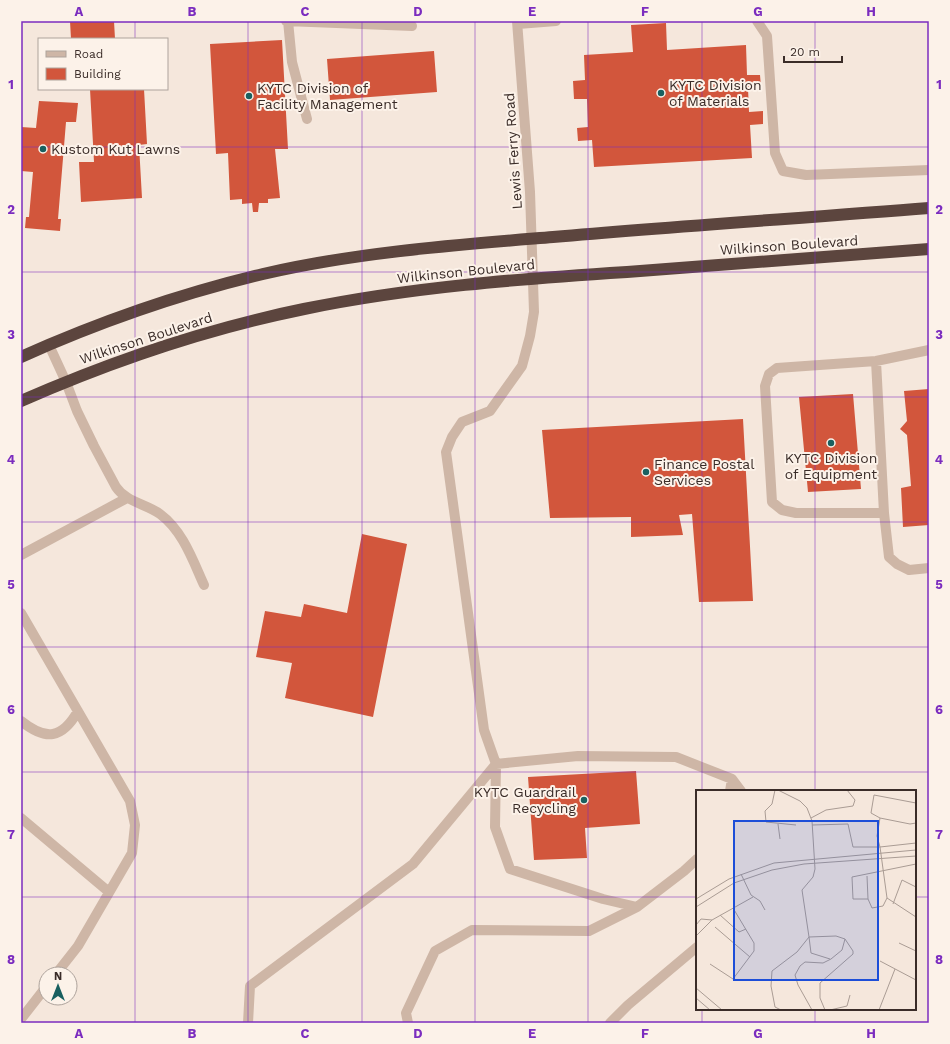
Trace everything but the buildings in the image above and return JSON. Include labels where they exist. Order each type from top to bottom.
[{"type":"highway","name":"Wilkinson Boulevard","points":[[21,358],[82,331],[138,310],[199,291],[264,274],[320,263],[393,252],[532,238],[929,208]]},
{"type":"highway","name":"Wilkinson Boulevard","points":[[21,401],[147,351],[198,335],[303,309],[410,291],[533,278],[929,249]]},
{"type":"street","points":[[307,119],[292,62],[287,21],[412,26]]},
{"type":"street","points":[[517,22],[556,21]]},
{"type":"street","points":[[757,21],[767,36],[774,153],[783,171],[806,175],[929,170]]},
{"type":"street","name":"Lewis Ferry Road","points":[[496,764],[484,730],[446,452],[452,437],[462,422],[490,411],[522,366],[530,336],[534,312],[530,192],[517,22]]},
{"type":"street","points":[[49,345],[77,411],[116,487],[120,493],[127,498],[146,506],[161,515],[174,527],[183,541],[204,585]]},
{"type":"street","points":[[884,513],[796,513],[782,510],[772,502],[765,386],[769,374],[777,368],[876,361],[929,350]]},
{"type":"street","points":[[876,361],[884,513],[889,557],[897,564],[909,570],[929,568]]},
{"type":"street","points":[[21,555],[127,498]]},
{"type":"street","points":[[21,613],[130,801],[135,825],[132,853],[78,946],[62,966]]},
{"type":"street","points":[[21,722],[32,730],[49,735],[63,731],[73,721],[78,711]]},
{"type":"street","points":[[248,1023],[250,986],[413,864],[496,764],[578,756],[676,757],[732,779],[740,790]]},
{"type":"street","points":[[496,764],[494,828],[510,869],[603,899],[637,907]]},
{"type":"street","points":[[730,790],[732,779]]},
{"type":"street","points":[[21,818],[109,892]]},
{"type":"street","points":[[408,1023],[406,1013],[435,951],[472,930],[589,931],[637,907],[684,872],[696,860]]},
{"type":"street","points":[[610,1023],[628,1005],[696,948]]},
{"type":"street","points":[[21,1019],[38,997]]},
{"type":"place","name":"KYTC Division of Materials","points":[[661,93]]},
{"type":"place","name":"KYTC Division of Facility Management","points":[[249,96]]},
{"type":"place","name":"Kustom Kut Lawns","points":[[43,149]]},
{"type":"place","name":"KYTC Division of Equipment","points":[[831,443]]},
{"type":"place","name":"Finance Postal Services","points":[[646,472]]},
{"type":"place","name":"KYTC Guardrail Recycling","points":[[584,800]]}]
